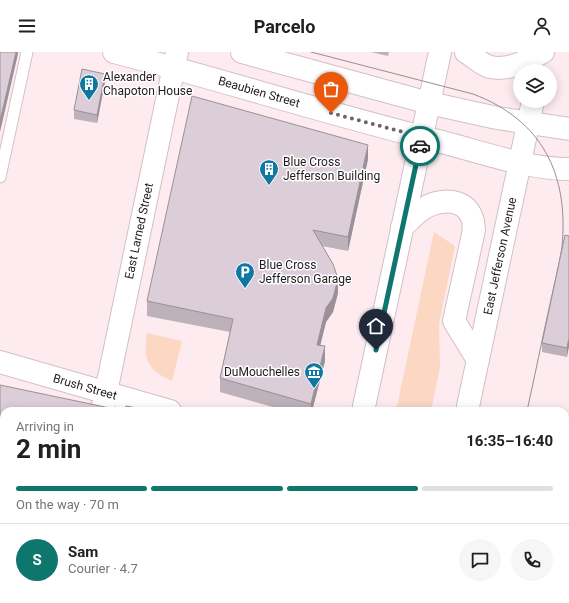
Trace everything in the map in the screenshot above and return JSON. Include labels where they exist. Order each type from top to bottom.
[{"type":"main road","name":"Beaubien Street","points":[[114,52],[175,60],[422,137],[520,162],[555,169],[569,169]]},
{"type":"main road","points":[[242,52],[284,58],[429,103],[497,118],[569,129]]},
{"type":"main road","points":[[364,407],[440,52]]},
{"type":"main road","points":[[466,52],[489,67],[508,67],[524,63],[543,52]]},
{"type":"main road","points":[[540,64],[543,52]]},
{"type":"main road","name":"East Larned Street","points":[[104,402],[175,60]]},
{"type":"main road","name":"East Jefferson Avenue","points":[[468,407],[531,108]]},
{"type":"main road","points":[[402,227],[420,211],[436,202],[445,201],[459,203],[466,209],[472,218],[474,230],[454,321],[478,360]]},
{"type":"main road","name":"Brush Street","points":[[0,362],[104,402],[141,407]]},
{"type":"lane","points":[[0,177],[27,52]]},
{"type":"shaded area","points":[[434,232],[455,246],[439,324],[440,367],[432,407],[397,407]]},
{"type":"shaded area","points":[[147,333],[182,341],[172,381],[157,373],[149,363],[146,350]]},
{"type":"building","points":[[0,52],[16,52],[0,121]]},
{"type":"building","name":"Alexander Chapoton House","points":[[82,69],[105,74],[97,115],[74,110]]},
{"type":"building","points":[[192,96],[368,145],[348,237],[313,230],[333,264],[338,279],[333,298],[326,308],[317,345],[325,346],[311,404],[220,378],[233,319],[147,301]]},
{"type":"building","points":[[565,235],[569,236],[569,338],[567,348],[542,343]]},
{"type":"building","points":[[0,385],[105,407],[0,407]]},
{"type":"tram line","points":[[311,52],[473,94],[497,105],[517,119],[533,135],[546,153],[555,173],[561,196],[563,221],[562,247],[528,407]]},
{"type":"way so far","points":[[331,113],[422,137],[420,146]]},
{"type":"place","name":"Alexander Chapoton House","points":[[89,101]]},
{"type":"place","name":"Blue Cross Jefferson Building","points":[[269,186]]},
{"type":"place","name":"Blue Cross Jefferson Garage","points":[[245,289]]},
{"type":"place","name":"DuMouchelles","points":[[314,389]]},
{"type":"route","points":[[376,350],[420,146]]}]
